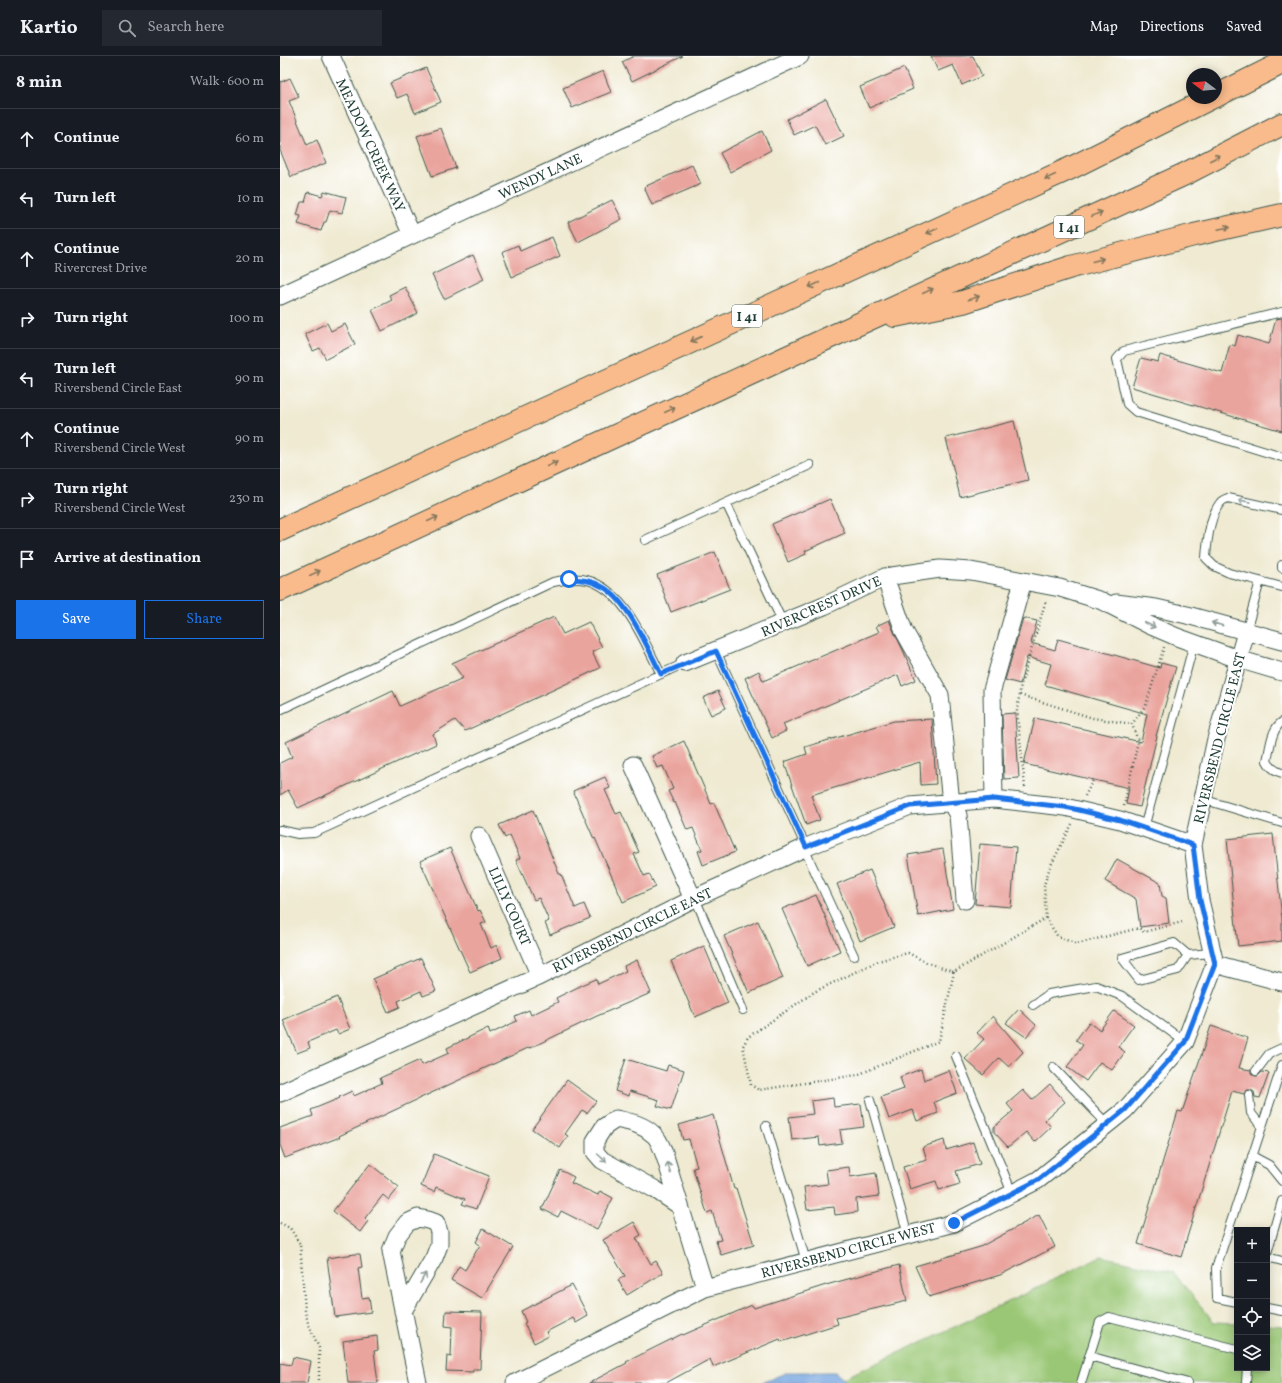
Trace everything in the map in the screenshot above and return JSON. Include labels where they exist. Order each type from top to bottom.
[{"type":"highway","points":[[1222,79],[1262,56]]},
{"type":"highway","points":[[1222,93],[1282,63]]},
{"type":"highway","points":[[1072,167],[1186,100]]},
{"type":"highway","name":"I 41","points":[[280,530],[1072,167],[1199,104]]},
{"type":"highway","name":"I 41","points":[[280,590],[1185,174],[1282,124]]},
{"type":"highway","points":[[854,325],[963,302],[1071,267],[1194,234],[1282,215]]},
{"type":"street","name":"MEADOW CREEK WAY","points":[[331,56],[412,235]]},
{"type":"street","name":"WENDY LANE","points":[[280,296],[800,56]]},
{"type":"street","name":"RIVERCREST DRIVE","points":[[685,663],[824,606],[885,577],[940,570],[971,572],[1060,588],[1102,601],[1168,634],[1238,659],[1282,672]]},
{"type":"street","points":[[885,577],[904,631],[940,695],[950,803],[958,815],[966,900]]},
{"type":"street","points":[[1023,581],[992,690],[994,799],[1079,810],[1120,820],[1193,845],[1200,900],[1214,958],[1282,982]]},
{"type":"street","name":"RIVERCREST DRIVE","points":[[1102,601],[1156,608],[1282,641]]},
{"type":"street","name":"RIVERSBEND CIRCLE EAST","points":[[1193,845],[1216,739],[1246,632]]},
{"type":"street","points":[[632,765],[694,899]]},
{"type":"street","name":"RIVERSBEND CIRCLE EAST","points":[[280,1093],[540,976],[694,899],[805,847],[910,806],[994,799]]},
{"type":"street","name":"LILLY COURT","points":[[479,836],[540,976]]},
{"type":"street","name":"RIVERSBEND CIRCLE WEST","points":[[515,1383],[705,1288],[954,1223],[1038,1180],[1125,1110],[1185,1042],[1214,958]]},
{"type":"street","points":[[680,1206],[629,1174],[602,1160],[595,1152],[595,1141],[604,1127],[616,1119],[628,1121],[643,1125],[656,1136],[664,1152],[705,1288]]},
{"type":"street","points":[[404,1312],[434,1258],[439,1245],[439,1232],[436,1223],[428,1220],[418,1218],[407,1223],[397,1236],[391,1251],[418,1383]]},
{"type":"lane","points":[[1282,312],[1124,351],[1117,359],[1128,404],[1136,412],[1282,457]]},
{"type":"lane","points":[[645,540],[810,465]]},
{"type":"lane","points":[[1282,510],[1228,498],[1221,501],[1213,515],[1207,544],[1206,558],[1214,566],[1229,573],[1282,587]]},
{"type":"lane","points":[[726,503],[783,623]]},
{"type":"lane","points":[[280,710],[554,582],[569,579],[586,579],[603,586],[617,598],[633,621],[661,674]]},
{"type":"lane","points":[[1246,632],[1260,581]]},
{"type":"lane","points":[[1144,828],[1194,643]]},
{"type":"lane","points":[[716,651],[854,956]]},
{"type":"lane","points":[[280,830],[298,834],[314,833],[685,663]]},
{"type":"lane","points":[[1282,722],[1275,730],[1267,761],[1270,767],[1277,772],[1282,773]]},
{"type":"lane","points":[[1202,799],[1282,823]]},
{"type":"lane","points":[[694,899],[743,1010]]},
{"type":"lane","points":[[1188,955],[1178,970],[1138,980],[1122,958],[1174,944],[1188,955],[1214,958]]},
{"type":"lane","points":[[1033,1005],[1049,994],[1096,986],[1122,996],[1185,1042]]},
{"type":"lane","points":[[1256,1071],[1269,1054],[1282,1048]]},
{"type":"lane","points":[[956,1056],[1012,1193]]},
{"type":"lane","points":[[1234,1301],[1217,1298],[1216,1268],[1282,1065]]},
{"type":"lane","points":[[1053,1067],[1107,1124]]},
{"type":"lane","points":[[1249,1095],[1251,1113],[1262,1126]]},
{"type":"lane","points":[[870,1100],[908,1235]]},
{"type":"lane","points":[[766,1126],[806,1261]]},
{"type":"lane","points":[[1252,1156],[1269,1165],[1282,1181]]},
{"type":"lane","points":[[1270,1243],[1282,1201]]},
{"type":"lane","points":[[1270,1258],[1282,1260]]},
{"type":"lane","points":[[1270,1309],[1282,1311]]},
{"type":"lane","points":[[1081,1383],[1100,1322],[1109,1317],[1234,1348]]},
{"type":"lane","points":[[1089,1356],[1188,1383]]},
{"type":"lane","points":[[1246,1383],[1247,1371]]},
{"type":"path","points":[[1024,802],[1025,788],[1017,711],[1021,684],[1050,586]]},
{"type":"path","points":[[1132,724],[1146,705],[1168,634]]},
{"type":"path","points":[[1020,695],[1093,718],[1132,724]]},
{"type":"path","points":[[1120,820],[1138,741],[1132,724]]},
{"type":"path","points":[[1093,780],[1050,867],[1044,885],[1046,918],[1058,936],[1077,944],[1139,928],[1144,932],[1182,922]]},
{"type":"path","points":[[954,972],[908,953],[878,961],[814,992],[748,1037],[743,1046],[751,1085],[759,1090],[857,1075],[939,1040],[954,972],[1046,918]]},
{"type":"path","points":[[280,1223],[290,1228],[300,1244],[305,1310],[308,1323],[319,1348],[319,1383]]},
{"type":"green space","points":[[1101,1256],[1173,1272],[1214,1322],[1234,1323],[1234,1371],[1270,1371],[1270,1325],[1282,1326],[1282,1383],[833,1383],[1006,1303]]},
{"type":"water","points":[[788,1372],[835,1372],[847,1382],[761,1383]]},
{"type":"building","points":[[634,56],[683,56],[632,81],[622,62]]},
{"type":"building","points":[[931,56],[973,56],[982,76],[962,85],[953,65],[938,71]]},
{"type":"building","points":[[426,68],[441,102],[415,113],[407,94],[397,98],[390,83]]},
{"type":"building","points":[[904,68],[913,89],[869,108],[860,87]]},
{"type":"building","points":[[603,71],[611,92],[572,108],[563,88]]},
{"type":"building","points":[[290,78],[299,97],[289,101],[307,145],[317,140],[326,163],[291,177],[280,150],[280,80],[281,82]]},
{"type":"building","points":[[826,99],[844,136],[825,145],[815,125],[794,135],[787,119]]},
{"type":"building","points":[[441,128],[456,168],[432,176],[417,136]]},
{"type":"building","points":[[762,131],[771,150],[730,172],[720,153]]},
{"type":"building","points":[[692,165],[701,184],[652,205],[644,187]]},
{"type":"building","points":[[324,191],[346,197],[342,213],[330,210],[321,231],[298,224],[301,216],[297,215],[301,202],[305,202],[308,192],[322,196]]},
{"type":"building","points":[[612,200],[622,219],[578,242],[568,222]]},
{"type":"building","points":[[552,237],[560,256],[512,277],[502,252],[518,245],[520,251]]},
{"type":"building","points":[[473,255],[484,279],[444,299],[432,275]]},
{"type":"building","points":[[405,287],[418,313],[382,331],[372,310],[392,300],[389,295]]},
{"type":"building","points":[[1282,318],[1282,431],[1132,387],[1141,358],[1158,362],[1160,355],[1222,373],[1230,344],[1235,346],[1238,335],[1269,344],[1276,319]]},
{"type":"building","points":[[327,323],[331,331],[345,324],[355,344],[326,359],[320,348],[313,351],[305,334]]},
{"type":"building","points":[[1014,421],[1028,480],[960,497],[946,438]]},
{"type":"building","points":[[830,499],[845,533],[805,551],[806,554],[788,562],[772,524]]},
{"type":"building","points":[[715,552],[730,589],[671,612],[657,575]]},
{"type":"building","points":[[554,617],[563,634],[589,622],[602,647],[592,652],[600,668],[465,731],[455,720],[433,734],[436,744],[298,808],[288,790],[280,795],[280,763],[292,757],[286,742],[393,691],[400,706],[463,678],[452,663]]},
{"type":"building","points":[[1023,618],[1037,621],[1031,643],[1055,650],[1058,639],[1160,668],[1161,663],[1176,667],[1156,736],[1140,807],[1126,804],[1129,788],[1024,764],[1035,718],[1141,742],[1147,714],[1045,685],[1051,664],[1027,657],[1020,684],[1005,680]]},
{"type":"building","points":[[889,620],[916,680],[902,686],[898,675],[783,724],[786,731],[772,738],[745,678],[759,671],[763,681],[879,632],[876,626]]},
{"type":"building","points":[[718,691],[726,708],[711,715],[703,698]]},
{"type":"building","points":[[1015,713],[1019,778],[1004,779],[1002,714]]},
{"type":"building","points":[[932,719],[936,784],[921,785],[920,762],[811,795],[820,820],[806,825],[784,762],[807,754],[805,747],[894,721]]},
{"type":"building","points":[[684,741],[711,804],[714,803],[735,852],[703,865],[698,851],[702,850],[693,828],[687,830],[675,802],[674,803],[668,791],[673,789],[663,766],[657,768],[652,756]]},
{"type":"building","points":[[605,777],[610,788],[605,790],[616,814],[621,812],[639,852],[634,854],[644,876],[649,874],[656,887],[623,902],[573,791]]},
{"type":"building","points":[[533,810],[559,874],[561,874],[575,908],[584,904],[590,918],[550,935],[545,923],[549,921],[539,898],[534,900],[516,860],[520,858],[510,835],[505,838],[499,825]]},
{"type":"building","points":[[1273,834],[1282,919],[1282,941],[1238,946],[1227,839]]},
{"type":"building","points":[[980,844],[1016,847],[1011,907],[975,904]]},
{"type":"building","points":[[450,848],[478,911],[480,910],[486,922],[481,924],[491,948],[497,945],[502,958],[470,972],[420,861]]},
{"type":"building","points":[[943,849],[953,909],[918,916],[908,855]]},
{"type":"building","points":[[1117,859],[1160,883],[1162,896],[1166,898],[1169,923],[1140,927],[1136,899],[1105,881]]},
{"type":"building","points":[[870,870],[894,927],[860,941],[837,884]]},
{"type":"building","points":[[816,895],[840,951],[807,966],[782,909]]},
{"type":"building","points":[[758,921],[783,978],[749,993],[724,936]]},
{"type":"building","points":[[704,946],[728,1003],[695,1017],[671,961]]},
{"type":"building","points":[[421,958],[436,991],[423,996],[421,991],[398,1001],[400,1007],[388,1012],[373,979]]},
{"type":"building","points":[[637,960],[651,993],[530,1047],[339,1136],[340,1137],[285,1158],[280,1145],[280,1128],[313,1116],[311,1110],[340,1098],[339,1097],[352,1091],[354,1096],[382,1083],[380,1078],[420,1060],[422,1065],[449,1053],[447,1048],[488,1028],[490,1034],[517,1021],[515,1016],[529,1010],[531,1015],[558,1002],[556,998],[596,979],[598,984],[626,971],[624,966]]},
{"type":"building","points":[[337,997],[350,1029],[338,1034],[336,1030],[308,1042],[310,1048],[297,1053],[283,1020]]},
{"type":"building","points":[[1019,1009],[1036,1025],[1026,1037],[1006,1023]]},
{"type":"building","points":[[1114,1011],[1134,1025],[1118,1047],[1125,1052],[1112,1070],[1100,1062],[1086,1081],[1067,1067],[1083,1045],[1076,1040],[1089,1022],[1100,1030]]},
{"type":"building","points":[[993,1016],[1023,1052],[1009,1067],[999,1058],[983,1075],[965,1059],[984,1039],[977,1033]]},
{"type":"building","points":[[1211,1026],[1248,1038],[1239,1068],[1251,1070],[1251,1073],[1255,1076],[1258,1076],[1262,1072],[1269,1073],[1260,1098],[1255,1097],[1254,1092],[1251,1090],[1246,1090],[1244,1094],[1232,1091],[1181,1257],[1138,1244],[1178,1111],[1182,1112]]},
{"type":"building","points":[[626,1059],[666,1071],[668,1065],[684,1070],[671,1110],[657,1106],[659,1100],[630,1091],[629,1096],[615,1091]]},
{"type":"building","points":[[921,1069],[924,1080],[949,1070],[957,1093],[934,1102],[938,1113],[917,1121],[913,1110],[889,1119],[881,1097],[904,1089],[900,1077]]},
{"type":"building","points":[[567,1080],[596,1101],[587,1113],[582,1110],[565,1134],[568,1136],[560,1148],[532,1129]]},
{"type":"building","points":[[1050,1084],[1065,1102],[1045,1120],[1051,1127],[1035,1142],[1026,1132],[1008,1147],[994,1132],[994,1127],[1013,1111],[1007,1104],[1023,1090],[1032,1100]]},
{"type":"building","points":[[833,1098],[834,1107],[861,1104],[864,1127],[840,1130],[842,1143],[820,1146],[819,1137],[792,1140],[789,1117],[813,1114],[811,1101]]},
{"type":"building","points":[[713,1115],[734,1189],[736,1188],[754,1245],[721,1255],[716,1241],[721,1240],[712,1211],[707,1213],[697,1182],[693,1168],[697,1167],[689,1139],[683,1140],[679,1125]]},
{"type":"building","points":[[944,1140],[946,1150],[973,1142],[980,1164],[956,1171],[960,1184],[939,1190],[936,1181],[910,1189],[903,1167],[927,1160],[923,1147]]},
{"type":"building","points":[[434,1154],[489,1176],[476,1209],[462,1204],[465,1199],[436,1187],[434,1192],[421,1186]]},
{"type":"building","points":[[370,1164],[399,1187],[389,1200],[383,1195],[365,1218],[368,1221],[360,1232],[333,1211]]},
{"type":"building","points":[[849,1167],[850,1177],[876,1173],[879,1196],[856,1199],[857,1212],[835,1215],[834,1207],[807,1210],[804,1187],[828,1184],[826,1170]]},
{"type":"building","points":[[560,1170],[574,1177],[571,1183],[598,1195],[600,1191],[613,1198],[597,1229],[561,1211],[558,1217],[542,1209]]},
{"type":"building","points":[[1039,1215],[1055,1247],[1000,1275],[929,1297],[915,1266],[980,1247]]},
{"type":"building","points":[[634,1222],[641,1235],[636,1238],[651,1264],[656,1261],[663,1273],[627,1295],[618,1280],[625,1276],[603,1240]]},
{"type":"building","points":[[483,1229],[513,1247],[482,1298],[451,1280],[459,1266],[465,1270],[480,1245],[476,1242]]},
{"type":"building","points":[[360,1254],[362,1267],[358,1268],[362,1298],[369,1297],[371,1312],[335,1317],[327,1258]]},
{"type":"building","points":[[899,1265],[907,1301],[836,1318],[838,1324],[781,1342],[780,1339],[713,1367],[710,1359],[666,1383],[589,1383],[627,1363],[626,1362],[682,1334],[683,1335],[752,1305],[754,1308],[826,1285]]},
{"type":"building","points":[[572,1285],[588,1316],[576,1323],[573,1318],[546,1332],[548,1336],[534,1343],[524,1323],[526,1322],[521,1311]]},
{"type":"building","points":[[446,1311],[482,1312],[480,1369],[473,1369],[473,1372],[446,1371],[447,1356],[451,1357],[452,1327],[445,1326]]},
{"type":"building","points":[[377,1336],[378,1350],[374,1351],[378,1383],[348,1383],[343,1341]]},
{"type":"building","points":[[293,1357],[311,1361],[307,1383],[280,1383],[280,1363],[291,1365]]},
{"type":"route","points":[[569,579],[586,579],[603,586],[617,598],[633,621],[661,674],[716,651],[806,847],[910,806],[994,799],[1079,810],[1120,820],[1193,845],[1200,900],[1215,964],[1185,1042],[1125,1110],[1038,1180],[954,1223]]}]
